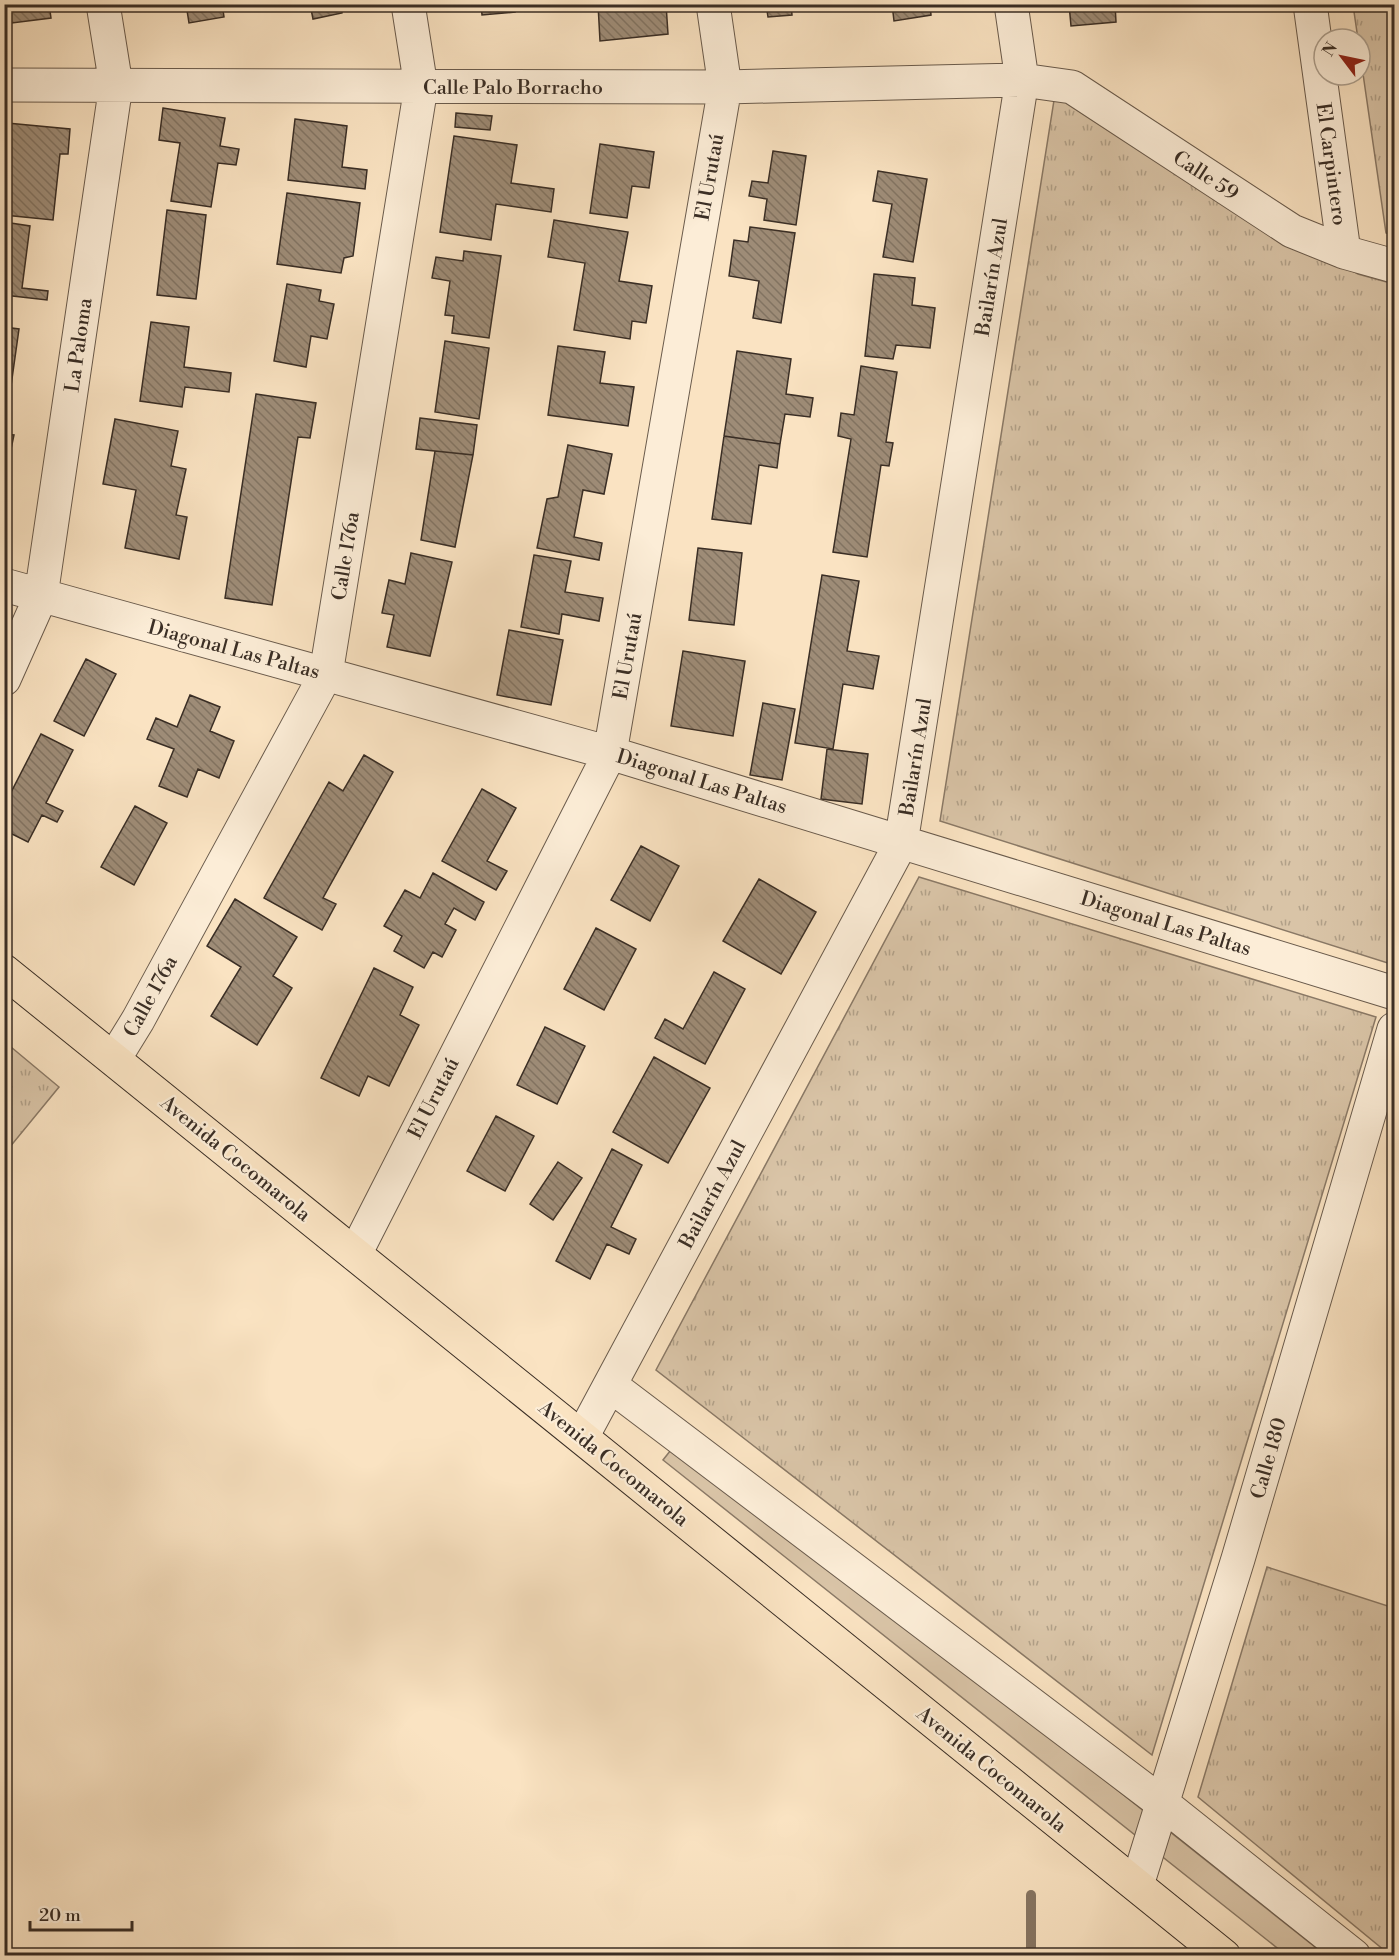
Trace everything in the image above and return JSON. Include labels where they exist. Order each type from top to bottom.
[{"type":"main road","name":"Avenida Cocomarola","points":[[4,971],[1224,1956]]},
{"type":"street","name":"La Paloma","points":[[4,679],[41,596],[116,85],[103,4]]},
{"type":"street","name":"Calle 176a","points":[[114,1059],[138,1020],[326,674],[421,87],[408,4]]},
{"type":"street","name":"El Urutaú","points":[[355,1254],[610,753],[725,87],[712,4]]},
{"type":"street","name":"Bailarín Azul","points":[[582,1437],[901,843],[1022,80],[1011,4]]},
{"type":"street","name":"El Carpintero","points":[[1310,4],[1344,252]]},
{"type":"street","name":"Calle Palo Borracho","points":[[4,85],[725,87],[1022,80]]},
{"type":"street","name":"Calle 59","points":[[1022,80],[1072,87],[1292,231],[1344,252],[1395,266]]},
{"type":"street","name":"Diagonal Las Paltas","points":[[4,585],[610,753],[1395,993]]},
{"type":"street","name":"Calle 180","points":[[1137,1885],[1238,1558],[1395,1029]]},
{"type":"street","points":[[610,1385],[1162,1803],[1354,1956]]},
{"type":"green space","points":[[1353,5],[1394,5],[1394,236],[1386,233],[1365,87],[1372,87],[1372,27],[1356,27]]},
{"type":"green space","points":[[1055,94],[1358,274],[1394,284],[1394,965],[940,821]]},
{"type":"green space","points":[[919,877],[1376,1017],[1152,1755],[656,1370]]},
{"type":"green space","points":[[5,1042],[59,1087],[5,1153]]},
{"type":"green space","points":[[678,1441],[1325,1955],[1286,1955],[663,1460]]},
{"type":"green space","points":[[1267,1567],[1394,1608],[1394,1955],[1390,1955],[1198,1797]]},
{"type":"building","points":[[4,4],[49,4],[51,18],[4,24]]},
{"type":"building","points":[[186,4],[222,4],[224,17],[189,23]]},
{"type":"building","points":[[310,4],[342,4],[342,13],[313,19]]},
{"type":"building","points":[[481,4],[514,4],[515,12],[482,15]]},
{"type":"building","points":[[598,4],[666,4],[668,34],[600,41]]},
{"type":"building","points":[[766,4],[791,4],[792,15],[768,17]]},
{"type":"building","points":[[892,4],[930,4],[931,15],[894,21]]},
{"type":"building","points":[[1069,4],[1115,4],[1116,22],[1071,26]]},
{"type":"building","points":[[163,108],[225,118],[220,146],[239,149],[236,165],[218,163],[211,207],[171,201],[180,143],[159,140]]},
{"type":"building","points":[[456,113],[492,116],[490,130],[455,127]]},
{"type":"building","points":[[295,119],[347,126],[342,167],[367,170],[365,189],[288,180]]},
{"type":"building","points":[[7,123],[70,129],[68,154],[60,154],[53,220],[4,215],[9,163],[4,162],[4,125]]},
{"type":"building","points":[[454,136],[517,145],[511,183],[554,189],[551,212],[496,204],[491,240],[440,232]]},
{"type":"building","points":[[600,144],[654,152],[649,188],[632,186],[627,218],[590,213]]},
{"type":"building","points":[[773,151],[806,156],[796,225],[764,220],[767,199],[749,196],[752,181],[768,183]]},
{"type":"building","points":[[878,171],[927,179],[913,262],[883,257],[892,204],[873,201]]},
{"type":"building","points":[[287,193],[360,203],[353,256],[344,258],[341,273],[277,264]]},
{"type":"building","points":[[167,210],[206,215],[196,299],[157,295]]},
{"type":"building","points":[[554,220],[628,232],[619,281],[652,286],[646,323],[632,321],[630,339],[574,330],[585,263],[548,257]]},
{"type":"building","points":[[4,222],[30,226],[22,288],[48,291],[47,300],[4,295]]},
{"type":"building","points":[[750,227],[795,233],[781,323],[753,318],[759,281],[729,276],[734,240],[748,242]]},
{"type":"building","points":[[464,251],[501,256],[489,338],[452,333],[454,316],[445,315],[450,281],[432,278],[436,257],[463,261]]},
{"type":"building","points":[[874,274],[915,278],[912,305],[935,308],[930,348],[896,345],[893,359],[865,356]]},
{"type":"building","points":[[287,284],[321,290],[319,301],[334,304],[327,339],[311,336],[306,367],[274,361]]},
{"type":"building","points":[[151,322],[189,327],[184,367],[231,373],[229,392],[185,387],[182,407],[140,401]]},
{"type":"building","points":[[4,327],[19,329],[9,400],[4,399]]},
{"type":"building","points":[[445,341],[489,348],[479,419],[435,412]]},
{"type":"building","points":[[558,346],[605,352],[600,383],[634,387],[628,426],[548,415]]},
{"type":"building","points":[[737,351],[791,359],[786,394],[813,398],[810,417],[785,414],[780,444],[724,436]]},
{"type":"building","points":[[861,366],[897,372],[886,442],[893,443],[889,466],[881,465],[867,557],[833,552],[851,439],[838,436],[841,413],[854,415]]},
{"type":"building","points":[[256,394],[316,403],[310,438],[298,437],[272,605],[225,598]]},
{"type":"building","points":[[420,418],[477,425],[473,455],[416,449]]},
{"type":"building","points":[[115,419],[178,431],[171,466],[186,469],[176,515],[187,517],[179,559],[125,548],[136,490],[103,484]]},
{"type":"building","points":[[4,434],[14,435],[7,468],[4,468]]},
{"type":"building","points":[[724,436],[780,444],[777,468],[759,465],[751,524],[712,519]]},
{"type":"building","points":[[568,445],[612,454],[604,494],[583,490],[574,537],[602,543],[599,560],[537,548],[547,499],[558,497]]},
{"type":"building","points":[[435,451],[473,455],[455,547],[421,540]]},
{"type":"building","points":[[698,548],[742,553],[734,625],[689,620]]},
{"type":"building","points":[[411,553],[452,562],[430,656],[387,647],[394,615],[382,613],[389,580],[405,584]]},
{"type":"building","points":[[534,555],[571,561],[565,592],[603,598],[599,621],[562,614],[559,634],[521,627]]},
{"type":"building","points":[[822,575],[859,581],[847,651],[879,656],[873,689],[843,684],[833,749],[795,743]]},
{"type":"building","points":[[509,630],[563,640],[551,705],[497,695]]},
{"type":"building","points":[[683,651],[745,661],[733,736],[671,726]]},
{"type":"building","points":[[86,659],[116,674],[84,736],[54,721]]},
{"type":"building","points":[[190,695],[220,707],[210,731],[234,741],[219,778],[198,769],[187,797],[159,786],[174,749],[147,739],[156,718],[177,727]]},
{"type":"building","points":[[763,703],[795,709],[782,780],[750,775]]},
{"type":"building","points":[[41,734],[73,750],[46,803],[63,811],[57,822],[42,815],[28,842],[4,830],[4,806]]},
{"type":"building","points":[[827,749],[868,754],[862,804],[821,799]]},
{"type":"building","points":[[364,755],[393,772],[323,898],[336,904],[322,930],[264,898],[329,782],[343,791]]},
{"type":"building","points":[[482,789],[516,808],[487,861],[507,871],[496,890],[442,861]]},
{"type":"building","points":[[135,806],[167,823],[134,885],[101,867]]},
{"type":"building","points":[[641,846],[679,866],[650,921],[611,900]]},
{"type":"building","points":[[433,873],[484,902],[475,920],[454,908],[445,924],[456,930],[442,957],[433,952],[424,968],[394,951],[402,936],[384,926],[405,890],[420,898]]},
{"type":"building","points":[[759,879],[816,912],[781,974],[723,941]]},
{"type":"building","points":[[235,899],[297,937],[273,976],[292,988],[257,1045],[211,1016],[241,967],[207,946]]},
{"type":"building","points":[[596,928],[636,949],[604,1010],[564,989]]},
{"type":"building","points":[[374,968],[413,987],[400,1015],[419,1025],[389,1086],[368,1076],[359,1096],[321,1078]]},
{"type":"building","points":[[714,972],[745,989],[705,1064],[655,1038],[665,1019],[683,1029]]},
{"type":"building","points":[[545,1027],[585,1046],[557,1104],[517,1085]]},
{"type":"building","points":[[654,1057],[710,1088],[668,1163],[613,1132]]},
{"type":"building","points":[[496,1116],[534,1136],[505,1191],[467,1171]]},
{"type":"building","points":[[612,1149],[642,1165],[611,1227],[636,1239],[629,1254],[607,1244],[590,1279],[556,1261]]},
{"type":"building","points":[[558,1162],[582,1178],[553,1220],[530,1204]]},
{"type":"waterway","points":[[1031,1895],[1031,1956]]}]
